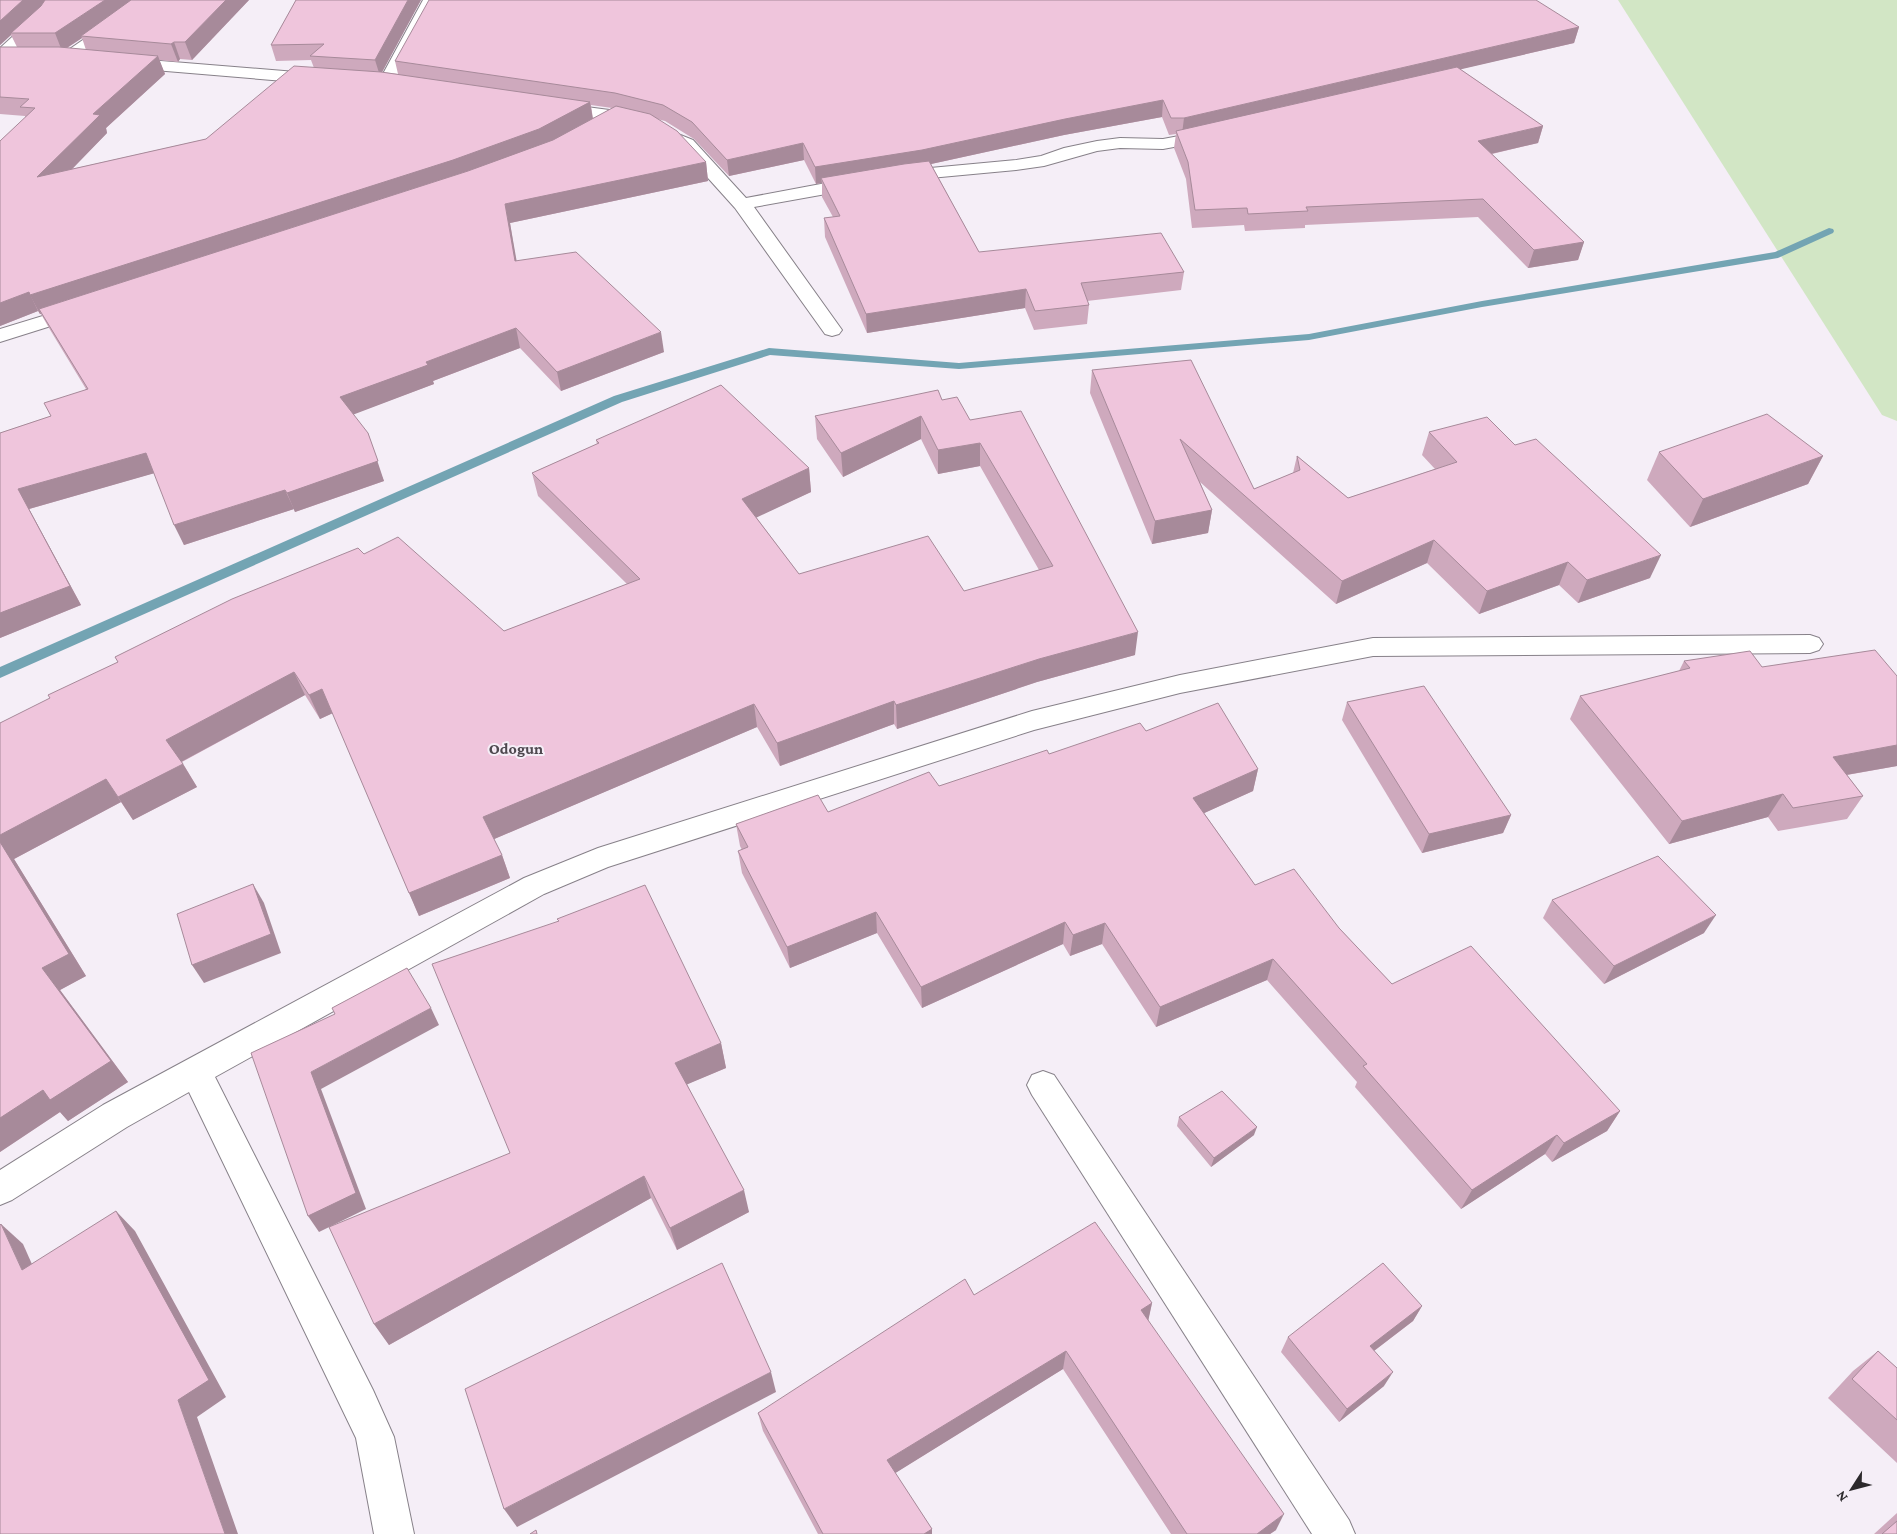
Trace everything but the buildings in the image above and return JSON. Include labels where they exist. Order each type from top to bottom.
[{"type":"street","points":[[0,58],[41,18],[56,0]]},
{"type":"street","points":[[67,58],[151,0]]},
{"type":"street","points":[[386,83],[431,0]]},
{"type":"street","points":[[0,58],[19,58]]},
{"type":"street","points":[[48,58],[336,80]]},
{"type":"street","points":[[366,82],[405,86]]},
{"type":"street","points":[[540,106],[616,116],[658,128],[687,144],[742,204],[832,330]]},
{"type":"street","points":[[592,129],[616,116]]},
{"type":"street","points":[[742,204],[904,175],[1016,165],[1044,161],[1070,152],[1097,146],[1182,141],[1229,130]]},
{"type":"street","points":[[0,336],[95,306]]},
{"type":"street","points":[[0,1189],[115,1116],[534,886],[589,862],[1032,721],[1180,684],[1373,647],[1810,644]]},
{"type":"street","points":[[196,1072],[360,1403],[375,1437],[394,1534]]},
{"type":"street","points":[[1043,1085],[1335,1534]]},
{"type":"green space","points":[[1618,0],[1897,0],[1897,421],[1882,415]]},
{"type":"waterway","points":[[0,673],[618,399],[769,351],[959,366],[1309,337],[1482,304],[1778,255],[1829,231]]},
{"type":"district","name":"Odogun","points":[[516,748]]}]
